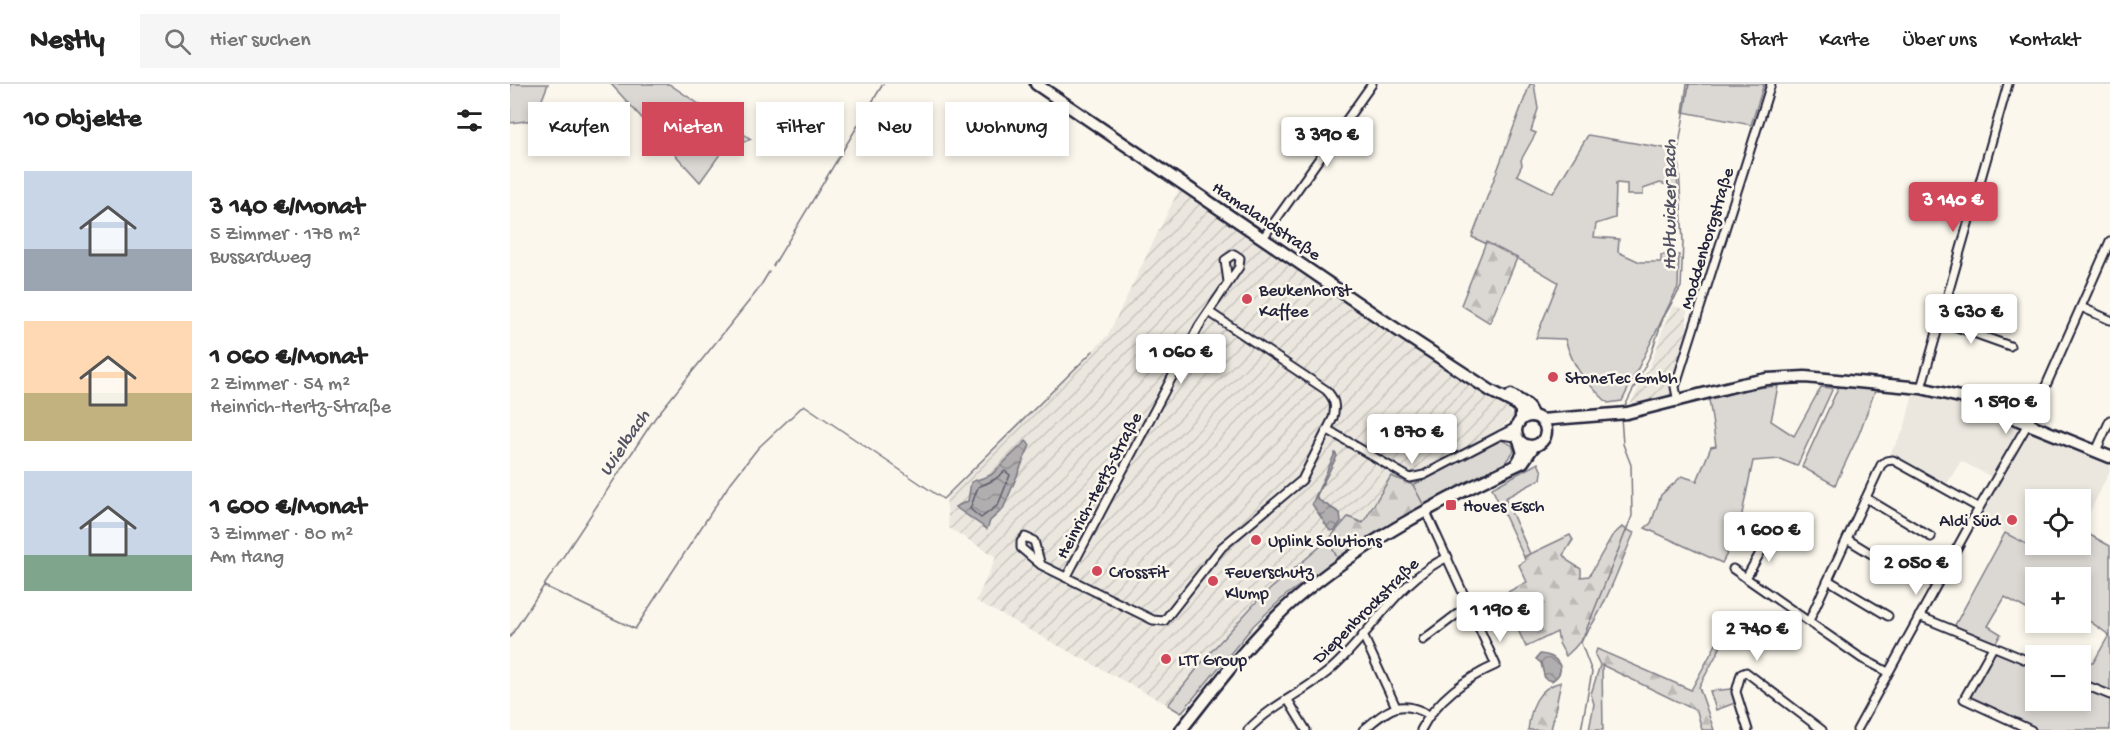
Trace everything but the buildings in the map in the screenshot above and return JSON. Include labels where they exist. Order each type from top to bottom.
[{"type":"main road","name":"Hamalandstraße","points":[[1036,84],[1480,383],[1516,404],[1521,410],[1518,431]]},
{"type":"main road","points":[[1518,431],[1537,418],[1621,414],[1678,402],[1728,387],[1788,377],[1921,388],[1964,398],[2110,457]]},
{"type":"main road","name":"Hamalandstraße","points":[[1480,383],[1522,401],[1537,418]]},
{"type":"main road","points":[[1546,432],[1585,416]]},
{"type":"main road","points":[[1181,730],[1238,659],[1291,603],[1352,556],[1426,512],[1523,462],[1534,446],[1544,440],[1546,432],[1537,418]]},
{"type":"main road","points":[[1518,431],[1534,446]]},
{"type":"main road","points":[[1515,466],[1523,453],[1518,431]]},
{"type":"street","points":[[1263,238],[1372,84]]},
{"type":"street","name":"Moddenborgstraße","points":[[1678,402],[1675,387],[1771,84]]},
{"type":"street","points":[[1921,388],[2008,84]]},
{"type":"street","points":[[1857,730],[2028,422],[2110,242]]},
{"type":"street","name":"Heinrich-Hertz-Straße","points":[[1066,578],[1180,361],[1228,282]]},
{"type":"street","points":[[2081,308],[2110,320]]},
{"type":"street","points":[[1209,312],[1330,394],[1335,410],[1328,430],[1410,478],[1424,475],[1498,436],[1518,431]]},
{"type":"street","points":[[1940,321],[2010,346]]},
{"type":"street","points":[[2096,451],[2110,420]]},
{"type":"street","name":"Heinrich-Hertz-Straße","points":[[1041,565],[1161,622],[1169,617],[1222,547],[1302,480],[1328,430]]},
{"type":"street","points":[[1809,621],[1881,465],[1886,461],[1893,460],[1979,508]]},
{"type":"street","points":[[1866,498],[1931,537]]},
{"type":"street","points":[[1421,730],[1429,714],[1465,682],[1496,665],[1426,512]]},
{"type":"street","points":[[1746,578],[1769,537]]},
{"type":"street","points":[[1847,539],[1910,577]]},
{"type":"street","name":"Diepenbrockstraße","points":[[1248,730],[1327,672],[1364,635],[1409,583],[1427,567],[1448,557]]},
{"type":"street","points":[[1733,569],[1859,656],[1888,672]]},
{"type":"street","points":[[1828,580],[1888,616]]},
{"type":"street","points":[[1423,640],[1469,606]]},
{"type":"street","points":[[1919,616],[2025,659]]},
{"type":"street","points":[[1364,635],[1396,707]]},
{"type":"street","points":[[1993,646],[1964,699],[2031,730]]},
{"type":"street","points":[[1748,730],[1736,692],[1742,674],[1746,672],[1822,730]]},
{"type":"street","points":[[2091,687],[2110,695]]},
{"type":"street","points":[[1288,700],[1306,730]]},
{"type":"street","points":[[1363,730],[1396,707],[1405,705],[1429,714]]},
{"type":"shaded area","points":[[1179,189],[1459,378],[1507,405],[1513,416],[1498,430],[1501,440],[1413,485],[1391,476],[1362,523],[1348,517],[1328,540],[1259,598],[1208,655],[1168,705],[976,601],[996,557],[949,528],[946,498],[1108,335]]},
{"type":"shaded area","points":[[1674,306],[1687,310],[1687,325],[1691,327],[1674,395],[1631,403],[1654,356],[1666,320]]},
{"type":"shaded area","points":[[1913,394],[1959,402],[2110,462],[2110,470],[2091,510],[2091,489],[2025,489],[2025,543],[1978,517],[1999,481],[1961,461],[1945,487],[1890,454],[1904,429]]},
{"type":"green space","points":[[510,84],[548,84],[541,102],[528,102],[528,121],[510,123]]},
{"type":"green space","points":[[611,84],[669,84],[696,102],[642,102],[642,118],[630,102],[627,102]]},
{"type":"green space","points":[[1530,84],[1534,84],[1538,109],[1531,131],[1536,133],[1521,160],[1522,165],[1517,175],[1553,193],[1588,135],[1675,150],[1678,188],[1660,183],[1643,189],[1643,195],[1627,195],[1627,184],[1616,183],[1615,218],[1596,224],[1594,237],[1619,239],[1618,252],[1640,262],[1661,262],[1661,255],[1679,255],[1678,287],[1622,401],[1608,403],[1593,388],[1576,367],[1565,339],[1536,338],[1558,282],[1517,258],[1472,237]]},
{"type":"green space","points":[[1687,84],[1764,84],[1751,125],[1683,112]]},
{"type":"green space","points":[[744,134],[751,139],[744,142]]},
{"type":"green space","points":[[676,156],[719,156],[700,182]]},
{"type":"green space","points":[[1486,242],[1517,258],[1490,323],[1461,305]]},
{"type":"green space","points":[[1778,386],[1771,421],[1794,436],[1821,387],[1833,388],[1797,466],[1780,459],[1753,461],[1738,533],[1722,563],[1645,528],[1651,523],[1661,495],[1682,476],[1697,481],[1711,447],[1716,446],[1709,399],[1745,389]]},
{"type":"green space","points":[[1839,386],[1876,388],[1859,434],[1835,485],[1802,467]]},
{"type":"green space","points":[[1501,440],[1512,445],[1514,451],[1503,465],[1424,506],[1413,485]]},
{"type":"green space","points":[[1538,463],[1542,472],[1541,479],[1505,498],[1530,554],[1524,557],[1492,488]]},
{"type":"green space","points":[[1391,476],[1413,485],[1424,506],[1370,536],[1338,559],[1328,540],[1348,517],[1363,523]]},
{"type":"green space","points":[[1622,527],[1634,533],[1598,615],[1578,644],[1566,656],[1559,643],[1557,632],[1526,647],[1502,595],[1527,582],[1519,565],[1525,561],[1524,557],[1570,535],[1573,540],[1563,555],[1581,569],[1581,577],[1589,576],[1612,536]]},
{"type":"green space","points":[[2005,533],[2025,543],[2025,555],[2091,555],[2091,536],[2110,546],[2110,691],[2091,683],[2091,662],[2093,663],[2109,635],[2091,622],[2091,567],[2025,567],[2025,608],[2005,597],[1988,626],[2001,634],[1995,644],[1954,627]]},
{"type":"green space","points":[[1328,540],[1338,559],[1286,595],[1254,625],[1181,713],[1168,705],[1208,655],[1259,599]]},
{"type":"green space","points":[[1726,626],[1731,628],[1699,687],[1714,730],[1702,730],[1697,711],[1602,665],[1603,730],[1589,730],[1594,704],[1591,694],[1600,665],[1595,655],[1597,649],[1691,690]]},
{"type":"green space","points":[[1993,650],[2025,664],[2025,711],[2091,711],[2091,690],[2110,699],[2110,730],[2036,730],[1966,698]]},
{"type":"green space","points":[[1561,682],[1551,730],[1528,730],[1533,707],[1540,694]]},
{"type":"green space","points":[[1731,689],[1735,703],[1716,710],[1710,691]]},
{"type":"water","points":[[1026,441],[1030,445],[1003,509],[990,521],[987,529],[955,507],[968,501],[971,482],[991,475]]},
{"type":"water","points":[[1335,453],[1337,456],[1317,495],[1317,499],[1340,513],[1341,522],[1335,530],[1330,531],[1312,504]]},
{"type":"water","points":[[1540,654],[1551,657],[1559,663],[1560,672],[1552,681],[1545,679],[1541,663],[1536,659]]},
{"type":"waterway","name":"Wielbach","points":[[773,266],[883,84]]},
{"type":"waterway","name":"Holtwicker Bach","points":[[1623,410],[1651,354],[1663,318],[1681,287],[1683,242],[1678,151],[1689,84]]},
{"type":"waterway","name":"Wielbach","points":[[510,637],[655,418],[758,290],[769,272]]},
{"type":"waterway","points":[[544,586],[635,629],[729,485],[758,448],[804,405],[943,499],[1093,351]]},
{"type":"waterway","name":"Holtwicker Bach","points":[[1581,730],[1592,672],[1581,643],[1632,516],[1631,465],[1623,444],[1621,417]]},
{"type":"place","name":"Beukenhorst Kaffee","points":[[1247,299]]},
{"type":"place","name":"StoneTec Gmbh","points":[[1553,377]]},
{"type":"place","name":"Hoves Esch","points":[[1451,505]]},
{"type":"place","name":"Aldi Süd","points":[[2012,520]]},
{"type":"place","name":"Uplink Solutions","points":[[1256,540]]},
{"type":"place","name":"CrossFit","points":[[1097,571]]},
{"type":"place","name":"Feuerschutz Klump","points":[[1213,581]]},
{"type":"place","name":"LTT Group","points":[[1166,659]]}]
